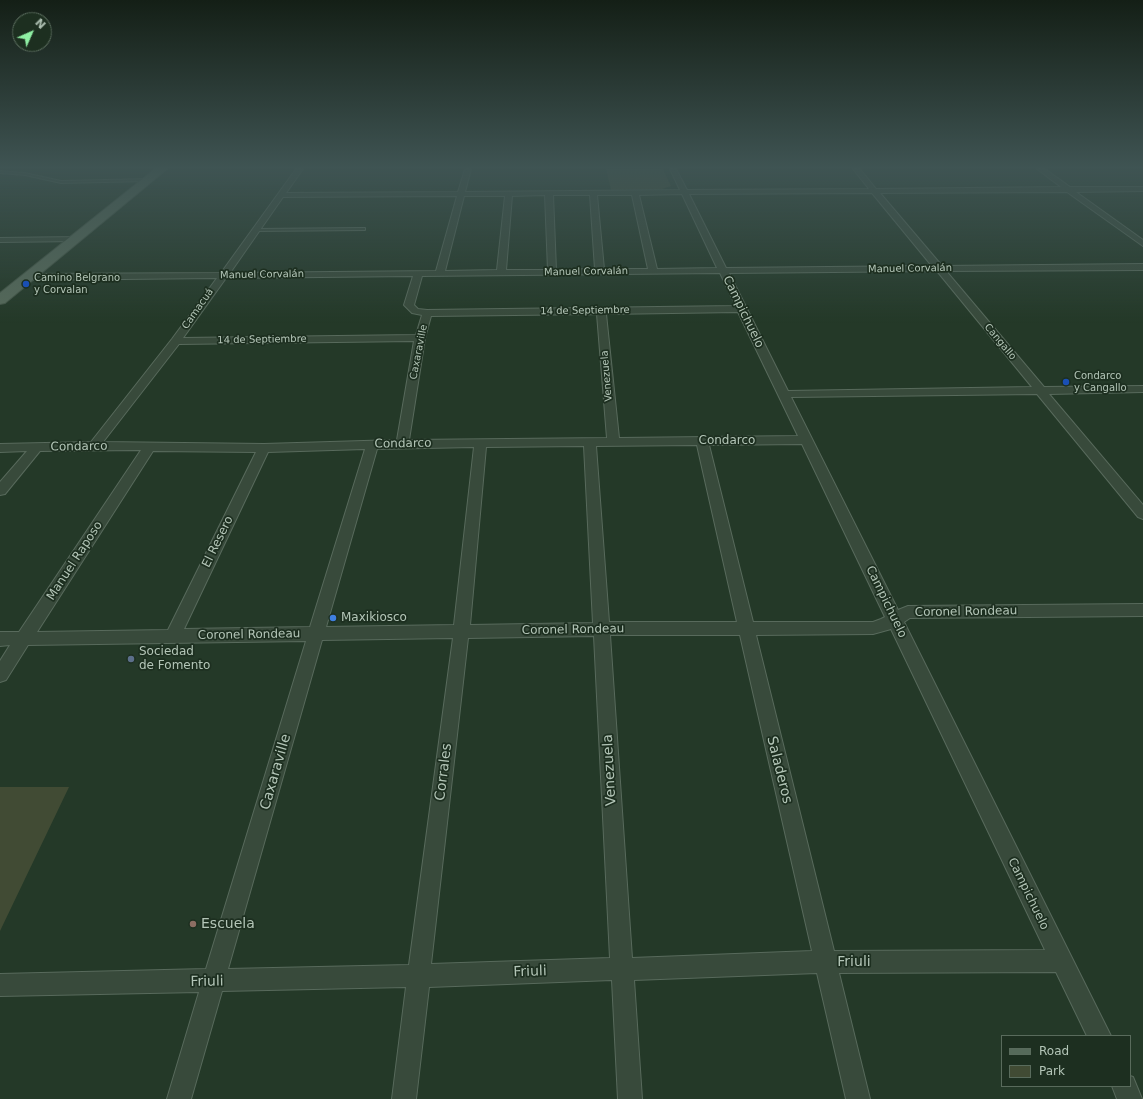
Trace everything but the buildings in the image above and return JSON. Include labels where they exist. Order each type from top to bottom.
[{"type":"main road","points":[[0,300],[99,220]]},
{"type":"street","name":"Camacuá","points":[[94,446],[176,341],[222,275],[263,220]]},
{"type":"street","points":[[440,273],[453,220]]},
{"type":"street","points":[[501,273],[506,220]]},
{"type":"street","points":[[550,220],[552,272]]},
{"type":"street","points":[[595,220],[600,272]]},
{"type":"street","points":[[641,220],[653,271]]},
{"type":"street","name":"Campichuelo","points":[[698,220],[1098,1035]]},
{"type":"street","name":"Cangallo","points":[[899,220],[1143,514]]},
{"type":"street","points":[[1111,220],[1143,244]]},
{"type":"street","points":[[0,240],[76,239]]},
{"type":"street","name":"Manuel Corvalán","points":[[28,277],[1143,267]]},
{"type":"street","name":"Caxaraville","points":[[402,444],[420,338],[427,313],[415,311],[409,305],[418,273]]},
{"type":"street","name":"14 de Septiembre","points":[[427,313],[742,309]]},
{"type":"street","name":"Venezuela","points":[[601,311],[613,441]]},
{"type":"street","name":"14 de Septiembre","points":[[176,341],[420,338]]},
{"type":"street","points":[[784,394],[1143,389]]},
{"type":"street","name":"Condarco","points":[[0,448],[94,446],[264,448],[402,444],[806,440]]},
{"type":"street","name":"Saladeros","points":[[702,441],[745,628],[858,1099]]},
{"type":"street","name":"Venezuela","points":[[590,442],[603,629],[621,969],[630,1099]]},
{"type":"street","name":"Corrales","points":[[404,1099],[461,633],[480,444]]},
{"type":"street","name":"Caxaraville","points":[[180,1099],[372,445]]},
{"type":"street","name":"Manuel Raposo","points":[[0,675],[149,447]]},
{"type":"street","points":[[0,492],[36,448]]},
{"type":"street","name":"El Resero","points":[[173,636],[264,448]]},
{"type":"street","name":"Coronel Rondeau","points":[[0,639],[461,633],[603,629],[873,628],[885,625],[908,612],[1143,610]]},
{"type":"street","name":"Friuli","points":[[2,988],[825,962],[1061,961]]},
{"type":"street","points":[[1124,1087],[1130,1099]]},
{"type":"lane","points":[[256,230],[364,229]]},
{"type":"green space","points":[[0,787],[69,787],[0,931]]},
{"type":"place","name":"Camino Belgrano y Corvalan","points":[[26,284]]},
{"type":"place","name":"Condarco y Cangallo","points":[[1066,382]]},
{"type":"place","name":"Maxikiosco","points":[[333,618]]},
{"type":"place","name":"Sociedad de Fomento","points":[[131,659]]},
{"type":"place","name":"Escuela","points":[[193,924]]}]
